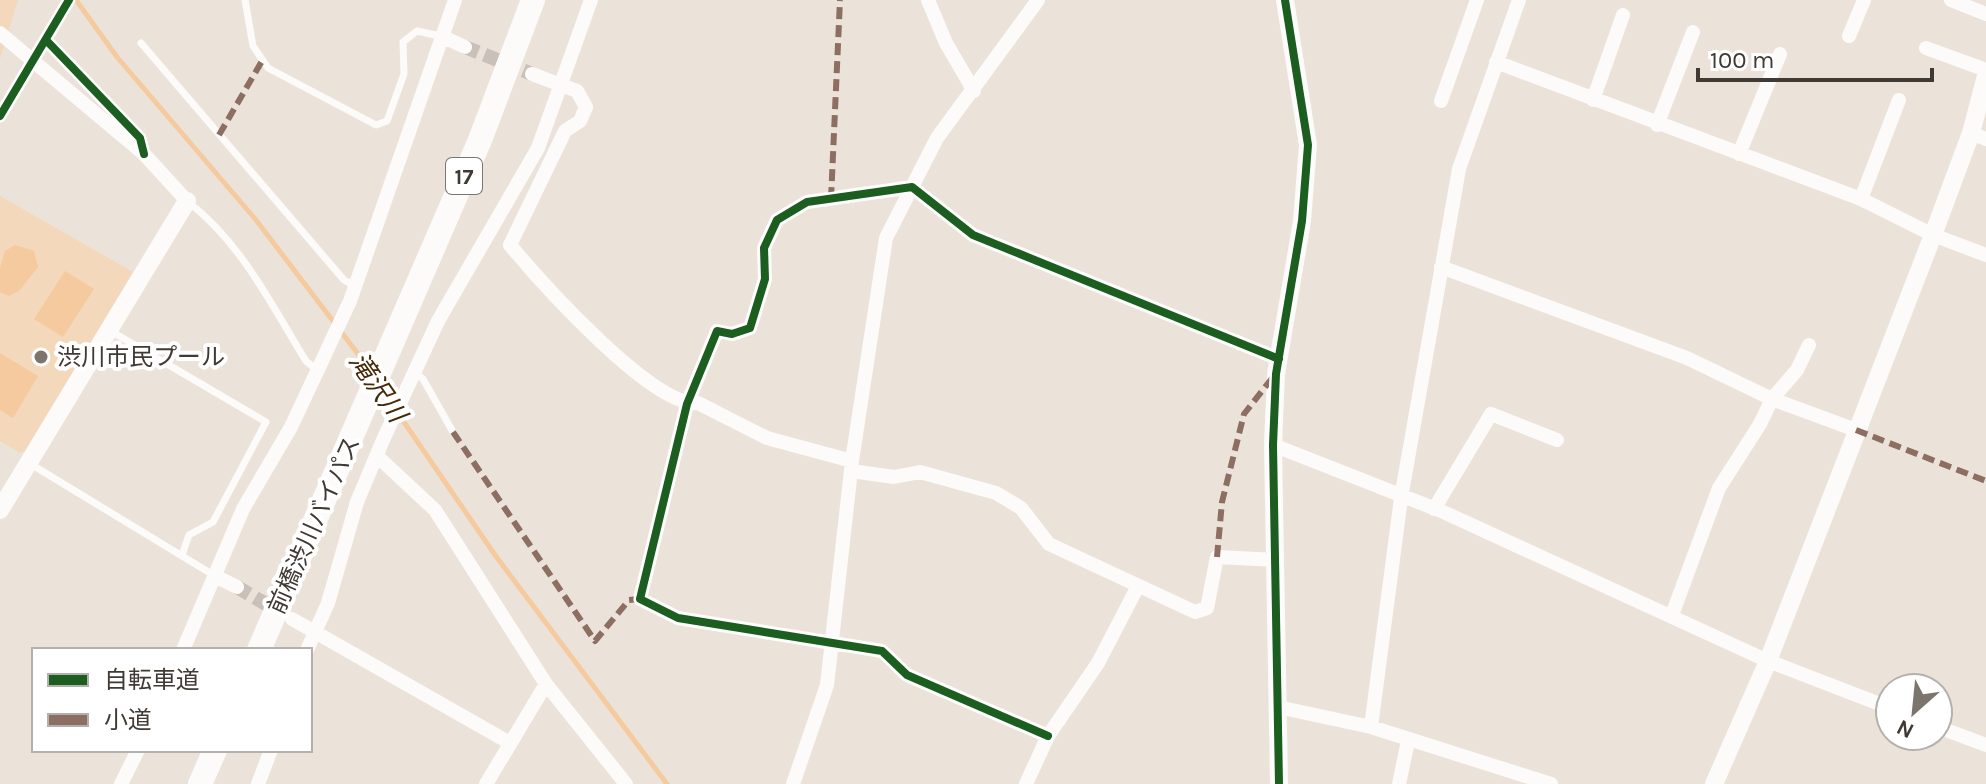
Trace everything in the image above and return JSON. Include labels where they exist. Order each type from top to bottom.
[{"type":"highway","name":"前橋渋川バイパス","points":[[260,648],[480,140],[533,0]]},
{"type":"highway","points":[[200,784],[214,752]]},
{"type":"street","points":[[184,648],[243,509],[291,427],[353,294],[455,0]]},
{"type":"street","points":[[308,648],[337,576],[357,502],[383,440],[438,321],[538,148],[591,0]]},
{"type":"street","points":[[928,0],[946,43],[974,91]]},
{"type":"street","points":[[793,784],[827,685],[851,466],[886,238],[937,138],[1038,0]]},
{"type":"street","points":[[1279,784],[1273,445],[1279,359],[1302,221],[1308,145],[1285,0]]},
{"type":"street","points":[[1441,101],[1477,0]]},
{"type":"street","points":[[1371,727],[1401,498],[1459,169],[1519,0]]},
{"type":"street","points":[[1849,36],[1864,0]]},
{"type":"street","points":[[1951,0],[1986,14]]},
{"type":"street","points":[[1593,100],[1623,15]]},
{"type":"street","points":[[1657,125],[1693,32]]},
{"type":"street","points":[[0,33],[144,154],[187,201],[0,510]]},
{"type":"street","points":[[441,36],[465,47]]},
{"type":"street","points":[[1714,784],[1768,661],[1933,235],[1978,136],[1986,77],[1926,48]]},
{"type":"street","points":[[1739,154],[1780,54]]},
{"type":"street","points":[[1496,62],[1657,125],[1861,199],[1933,235],[1986,255]]},
{"type":"street","points":[[532,74],[577,91],[584,99],[585,114],[565,131],[510,245],[555,299],[652,385],[687,404],[698,403],[767,438],[851,466],[894,477],[920,472],[996,493],[1021,508],[1049,544],[1137,588],[1195,612],[1207,608],[1217,557],[1275,560]]},
{"type":"street","points":[[1861,199],[1899,100]]},
{"type":"street","points":[[1048,736],[907,675],[882,651],[678,618],[640,599],[687,404],[717,331],[732,334],[750,328],[765,279],[764,248],[777,220],[807,202],[912,187],[973,235],[1279,359]]},
{"type":"street","points":[[1441,267],[1687,358],[1772,399],[1856,430]]},
{"type":"street","points":[[1672,615],[1719,488],[1772,399],[1797,370],[1809,345]]},
{"type":"street","points":[[1434,509],[1491,414],[1557,440]]},
{"type":"street","points":[[1273,445],[1434,509],[1768,661],[1874,702]]},
{"type":"street","points":[[377,456],[435,510],[546,684],[626,784]]},
{"type":"street","points":[[215,576],[237,587]]},
{"type":"street","points":[[1026,784],[1048,736],[1098,663],[1137,588]]},
{"type":"street","points":[[292,619],[510,743]]},
{"type":"street","points":[[486,784],[546,684]]},
{"type":"street","points":[[1278,707],[1371,727],[1551,784]]},
{"type":"street","points":[[1954,733],[1986,745]]},
{"type":"street","points":[[1399,784],[1408,741]]},
{"type":"street","points":[[121,784],[137,752]]},
{"type":"street","points":[[258,784],[270,752]]},
{"type":"lane","points":[[245,0],[250,38],[268,68],[376,125],[387,121],[404,74],[403,42],[417,31],[441,36]]},
{"type":"lane","points":[[141,43],[353,294]]},
{"type":"lane","points":[[187,201],[207,217],[242,259],[306,361],[321,365]]},
{"type":"lane","points":[[109,330],[266,422],[213,522],[189,535],[182,555]]},
{"type":"lane","points":[[412,376],[423,379],[453,432]]},
{"type":"lane","points":[[28,463],[215,576]]},
{"type":"shaded area","points":[[0,0],[18,0],[0,59]]},
{"type":"shaded area","name":"渋川市民プール","points":[[0,196],[133,272],[25,451],[20,453],[0,441]]},
{"type":"shaded area","points":[[15,245],[34,251],[38,267],[19,291],[9,296],[0,292],[0,268],[5,251]]},
{"type":"shaded area","points":[[65,271],[94,289],[63,337],[34,319]]},
{"type":"shaded area","points":[[0,353],[38,376],[13,418],[0,410]]},
{"type":"waterway","name":"滝沢川","points":[[76,0],[117,57],[256,220],[371,371]]},
{"type":"waterway","name":"滝沢川","points":[[382,390],[495,555],[667,784]]},
{"type":"tunnel","points":[[465,47],[532,74]]},
{"type":"tunnel","points":[[237,587],[281,613]]},
{"type":"marked path","points":[[831,199],[840,0]]},
{"type":"marked path","points":[[219,135],[262,61]]},
{"type":"marked path","points":[[1217,557],[1222,502],[1244,414],[1273,377]]},
{"type":"marked path","points":[[1856,430],[1986,481]]},
{"type":"marked path","points":[[453,432],[595,641],[629,600],[640,599]]},
{"type":"cycle path","points":[[0,116],[69,0]]},
{"type":"cycle path","points":[[1279,784],[1273,445],[1276,374],[1302,221],[1308,145],[1285,0]]},
{"type":"cycle path","points":[[46,40],[140,138],[144,154]]},
{"type":"cycle path","points":[[1048,736],[907,675],[882,651],[678,618],[640,599],[687,404],[717,331],[732,334],[750,328],[765,279],[764,248],[777,220],[807,202],[912,187],[973,235],[1279,359]]},
{"type":"place","name":"渋川市民プール","points":[[41,357]]}]
